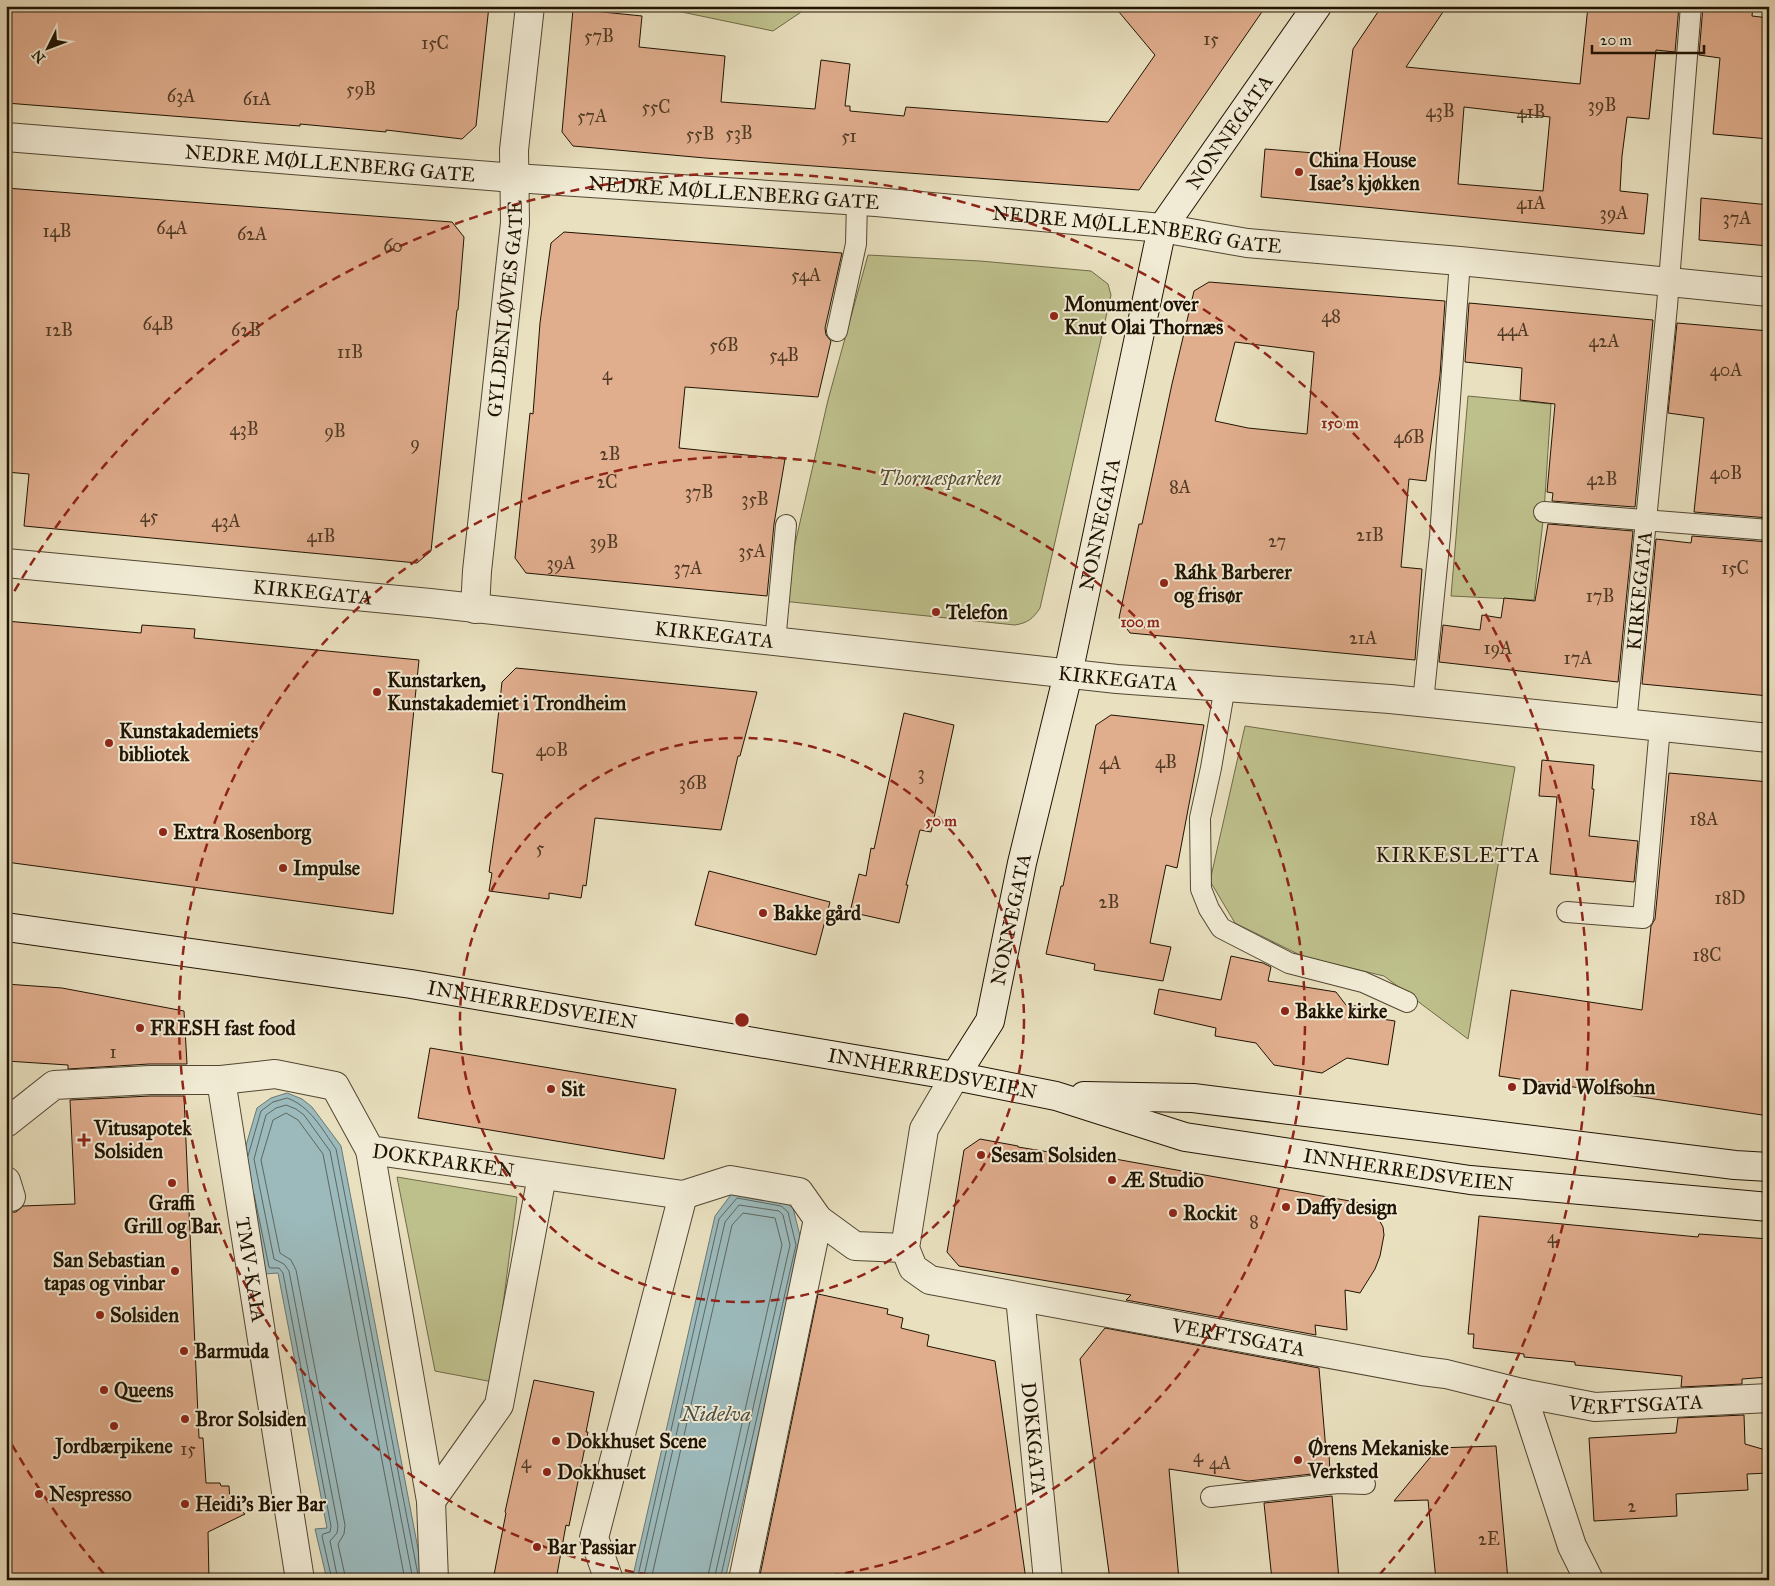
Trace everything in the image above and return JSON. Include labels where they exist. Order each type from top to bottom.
[{"type":"street","name":"GYLDENLØVES GATE","points":[[475,609],[477,571],[515,223],[514,150],[530,6]]},
{"type":"street","name":"NONNEGATA","points":[[955,1076],[990,1021],[1022,863],[1068,674],[1162,228],[1318,6]]},
{"type":"street","name":"NEDRE MØLLENBERG GATE","points":[[6,137],[515,178],[857,200],[1162,228],[1247,243],[1460,260],[1669,280],[1769,292]]},
{"type":"street","name":"KIRKEGATA","points":[[6,563],[420,602],[1118,679],[1423,702],[1769,738]]},
{"type":"street","name":"INNHERREDSVEIEN","points":[[6,927],[309,968],[411,984],[955,1076],[1056,1096],[1185,1137],[1470,1180],[1769,1207]]},
{"type":"street","name":"DOKKPARKEN","points":[[6,1123],[54,1085],[150,1080],[221,1080],[275,1074],[336,1086],[370,1150],[683,1195],[730,1180],[799,1192],[818,1219],[856,1246],[905,1248]]},
{"type":"street","points":[[905,1248],[924,1129],[955,1076]]},
{"type":"street","name":"TMV-KAIA","points":[[221,1080],[300,1580]]},
{"type":"street","name":"INNHERREDSVEIEN","points":[[1056,1096],[1193,1098],[1735,1165],[1769,1167]]},
{"type":"street","points":[[370,1150],[431,1501],[434,1580]]},
{"type":"street","points":[[431,1501],[499,1405],[542,1176]]},
{"type":"street","points":[[609,1580],[594,1538],[683,1195]]},
{"type":"street","points":[[743,1580],[818,1219]]},
{"type":"street","name":"VERFTSGATA","points":[[905,1248],[913,1268],[930,1280],[1446,1374],[1522,1393],[1595,1407],[1769,1398]]},
{"type":"street","name":"DOKKGATA","points":[[1020,1297],[1048,1580]]},
{"type":"street","points":[[1522,1393],[1572,1546],[1589,1580]]},
{"type":"lane","points":[[1544,512],[1646,520],[1669,280],[1691,6]]},
{"type":"lane","points":[[837,331],[856,244],[857,200]]},
{"type":"lane","points":[[1423,702],[1443,498],[1460,260]]},
{"type":"lane","name":"KIRKEGATA","points":[[1626,724],[1646,520],[1769,530]]},
{"type":"lane","points":[[775,642],[786,525]]},
{"type":"lane","points":[[1225,686],[1211,768],[1200,818],[1201,888],[1209,909],[1222,928],[1290,963],[1363,982],[1407,1002]]},
{"type":"lane","points":[[1568,912],[1643,918],[1660,727]]},
{"type":"lane","points":[[1212,1497],[1338,1483],[1365,1484]]},
{"type":"green space","points":[[653,6],[810,6],[773,31]]},
{"type":"green space","name":"Thornæsparken","points":[[868,255],[980,261],[1091,271],[1108,284],[1111,295],[1040,608],[1026,622],[1015,625],[782,601],[828,400]]},
{"type":"green space","points":[[1468,396],[1551,404],[1544,512],[1534,600],[1451,596]]},
{"type":"green space","points":[[1245,726],[1515,767],[1468,1039],[1384,976],[1304,957],[1235,923],[1210,881]]},
{"type":"green space","points":[[397,1177],[517,1197],[493,1382],[435,1371]]},
{"type":"water","points":[[287,1093],[302,1099],[312,1107],[341,1146],[424,1580],[327,1580],[315,1529],[327,1528],[278,1273],[265,1274],[242,1159],[257,1108],[271,1098]]},
{"type":"water","name":"Nidelva","points":[[733,1192],[783,1200],[793,1208],[802,1244],[725,1580],[632,1580],[715,1216]]},
{"type":"building","points":[[6,6],[489,6],[476,126],[462,139],[386,130],[386,132],[300,124],[300,126],[6,103]]},
{"type":"building","points":[[1114,6],[1266,6],[1139,190],[705,158],[573,146],[562,132],[573,9],[642,16],[639,47],[725,56],[721,102],[815,109],[821,60],[850,64],[845,106],[850,106],[850,111],[904,116],[906,107],[1108,122],[1155,55]]},
{"type":"building","points":[[1382,6],[1447,6],[1406,67],[1580,84],[1588,6],[1679,6],[1675,52],[1656,50],[1649,119],[1627,117],[1620,191],[1648,194],[1644,234],[1261,197],[1265,149],[1339,155],[1353,49]],"holes":[[[1464,107],[1550,117],[1543,191],[1458,184]]]},
{"type":"building","points":[[1703,6],[1753,6],[1752,16],[1769,18],[1769,139],[1713,134],[1720,58],[1699,55]]},
{"type":"building","points":[[6,188],[452,222],[464,237],[458,310],[431,551],[417,563],[24,526],[29,474],[6,472]]},
{"type":"building","points":[[1701,198],[1769,205],[1769,246],[1699,240]]},
{"type":"building","points":[[564,232],[842,253],[825,328],[826,335],[831,341],[818,397],[685,387],[679,448],[785,459],[774,524],[767,596],[526,573],[515,558],[530,413],[533,414],[540,323],[551,243]]},
{"type":"building","points":[[1209,282],[1445,301],[1440,375],[1426,481],[1409,479],[1401,567],[1422,569],[1415,660],[1130,633],[1119,618],[1139,524],[1142,524],[1194,291]],"holes":[[[1235,342],[1314,352],[1307,434],[1248,428],[1215,421]]]},
{"type":"building","points":[[1469,303],[1653,320],[1635,507],[1552,501],[1553,493],[1547,492],[1555,404],[1520,400],[1522,368],[1465,362]]},
{"type":"building","points":[[1677,323],[1769,331],[1769,518],[1694,512],[1704,418],[1668,413]]},
{"type":"building","points":[[1548,524],[1633,531],[1618,682],[1439,662],[1443,625],[1480,630],[1482,615],[1501,618],[1504,598],[1535,601]]},
{"type":"building","points":[[1692,536],[1769,542],[1769,696],[1642,684],[1656,539],[1691,543]]},
{"type":"building","points":[[6,621],[141,633],[142,625],[195,629],[194,638],[419,660],[393,914],[6,862]]},
{"type":"building","points":[[516,668],[757,692],[740,756],[738,756],[721,830],[595,818],[586,886],[583,885],[581,898],[549,893],[549,899],[489,891],[492,873],[489,872],[503,774],[492,772],[502,682]]},
{"type":"building","points":[[904,713],[954,725],[931,832],[920,830],[906,885],[908,885],[899,923],[850,912],[859,874],[866,876],[871,848],[874,849]]},
{"type":"building","points":[[1111,715],[1204,725],[1177,868],[1166,865],[1150,943],[1171,947],[1163,981],[1094,970],[1095,964],[1046,954],[1061,886],[1063,886],[1096,725]]},
{"type":"building","points":[[1542,760],[1594,765],[1592,789],[1594,789],[1589,836],[1638,841],[1634,882],[1550,874],[1557,797],[1539,796]]},
{"type":"building","points":[[1669,773],[1769,782],[1769,1116],[1499,1076],[1511,990],[1642,1010],[1651,926],[1655,919]]},
{"type":"building","name":"Bakke gård","points":[[709,871],[830,902],[816,955],[695,925]]},
{"type":"building","name":"Bakke kirke","points":[[1231,956],[1263,963],[1271,967],[1268,981],[1336,992],[1346,1005],[1364,1007],[1363,1016],[1395,1021],[1388,1065],[1347,1058],[1322,1073],[1274,1065],[1256,1043],[1215,1036],[1216,1028],[1154,1014],[1159,989],[1221,1000]]},
{"type":"building","points":[[6,984],[62,988],[184,1011],[187,1064],[149,1064],[68,1069],[68,1065],[6,1061]]},
{"type":"building","points":[[430,1048],[676,1089],[664,1159],[418,1118]]},
{"type":"building","name":"Solsiden","points":[[184,1096],[199,1438],[203,1438],[206,1483],[220,1483],[221,1486],[229,1486],[230,1502],[245,1514],[208,1532],[209,1580],[6,1580],[6,1212],[16,1212],[23,1206],[75,1204],[70,1100]]},
{"type":"building","points":[[980,1139],[1092,1159],[1092,1157],[1115,1161],[1115,1159],[1361,1203],[1372,1210],[1383,1227],[1384,1235],[1380,1256],[1375,1269],[1360,1293],[1345,1290],[1347,1330],[1315,1325],[1316,1335],[1126,1300],[1131,1295],[959,1266],[947,1252],[964,1150]]},
{"type":"building","points":[[1479,1216],[1698,1237],[1699,1234],[1769,1239],[1769,1377],[1742,1379],[1742,1384],[1681,1387],[1682,1376],[1575,1365],[1575,1362],[1524,1357],[1524,1354],[1473,1348],[1474,1334],[1468,1334]]},
{"type":"building","points":[[818,1294],[888,1309],[887,1314],[903,1318],[901,1328],[929,1335],[927,1346],[995,1361],[1026,1580],[759,1580]]},
{"type":"building","name":"Ørens Mekaniske Verksted","points":[[1105,1328],[1319,1368],[1326,1451],[1329,1454],[1330,1472],[1248,1481],[1169,1469],[1179,1580],[1110,1580],[1080,1359]]},
{"type":"building","name":"Dokkhuset","points":[[534,1380],[594,1392],[569,1526],[566,1525],[556,1580],[493,1580],[505,1512]]},
{"type":"building","points":[[1744,1415],[1745,1444],[1769,1451],[1769,1473],[1747,1474],[1748,1490],[1676,1494],[1677,1516],[1594,1521],[1589,1438],[1676,1433],[1678,1418]]},
{"type":"building","points":[[1496,1446],[1508,1580],[1436,1580],[1428,1500],[1394,1501],[1438,1448]]},
{"type":"building","points":[[1332,1496],[1339,1580],[1272,1580],[1264,1503]]},
{"type":"place","name":"China House Isae's kjøkken","points":[[1299,172]]},
{"type":"place","name":"Monument over Knut Olai Thornæs","points":[[1054,316]]},
{"type":"place","name":"Ráhk Barberer og frisør","points":[[1164,583]]},
{"type":"place","name":"Telefon","points":[[936,612]]},
{"type":"place","name":"Kunstarken, Kunstakademiet i Trondheim","points":[[377,692]]},
{"type":"place","name":"Kunstakademiets bibliotek","points":[[109,743]]},
{"type":"place","name":"Extra Rosenborg","points":[[163,832]]},
{"type":"place","name":"Impulse","points":[[283,868]]},
{"type":"place","name":"Bakke gård","points":[[763,913]]},
{"type":"place","name":"Bakke kirke","points":[[1285,1011]]},
{"type":"place","name":"FRESH fast food","points":[[140,1028]]},
{"type":"place","name":"David Wolfsohn","points":[[1512,1087]]},
{"type":"place","name":"Sit","points":[[551,1089]]},
{"type":"place","name":"Vitusapotek Solsiden","points":[[84,1140]]},
{"type":"place","name":"Sesam Solsiden","points":[[981,1155]]},
{"type":"place","name":"Æ Studio","points":[[1112,1180]]},
{"type":"place","name":"Graffi Grill og Bar","points":[[172,1183]]},
{"type":"place","name":"Daffy design","points":[[1286,1207]]},
{"type":"place","name":"Rockit","points":[[1173,1213]]},
{"type":"place","name":"San Sebastian tapas og vinbar","points":[[175,1271]]},
{"type":"place","name":"Solsiden","points":[[100,1315]]},
{"type":"place","name":"Barmuda","points":[[184,1351]]},
{"type":"place","name":"Queens","points":[[104,1390]]},
{"type":"place","name":"Bror Solsiden","points":[[185,1419]]},
{"type":"place","name":"Jordbærpikene","points":[[114,1426]]},
{"type":"place","name":"Dokkhuset Scene","points":[[556,1441]]},
{"type":"place","name":"Ørens Mekaniske Verksted","points":[[1298,1460]]},
{"type":"place","name":"Dokkhuset","points":[[547,1472]]},
{"type":"place","name":"Nespresso","points":[[39,1494]]},
{"type":"place","name":"Heidi's Bier Bar","points":[[185,1504]]},
{"type":"place","name":"Bar Passiar","points":[[537,1547]]},
{"type":"district","name":"KIRKESLETTA","points":[[1458,855]]}]
